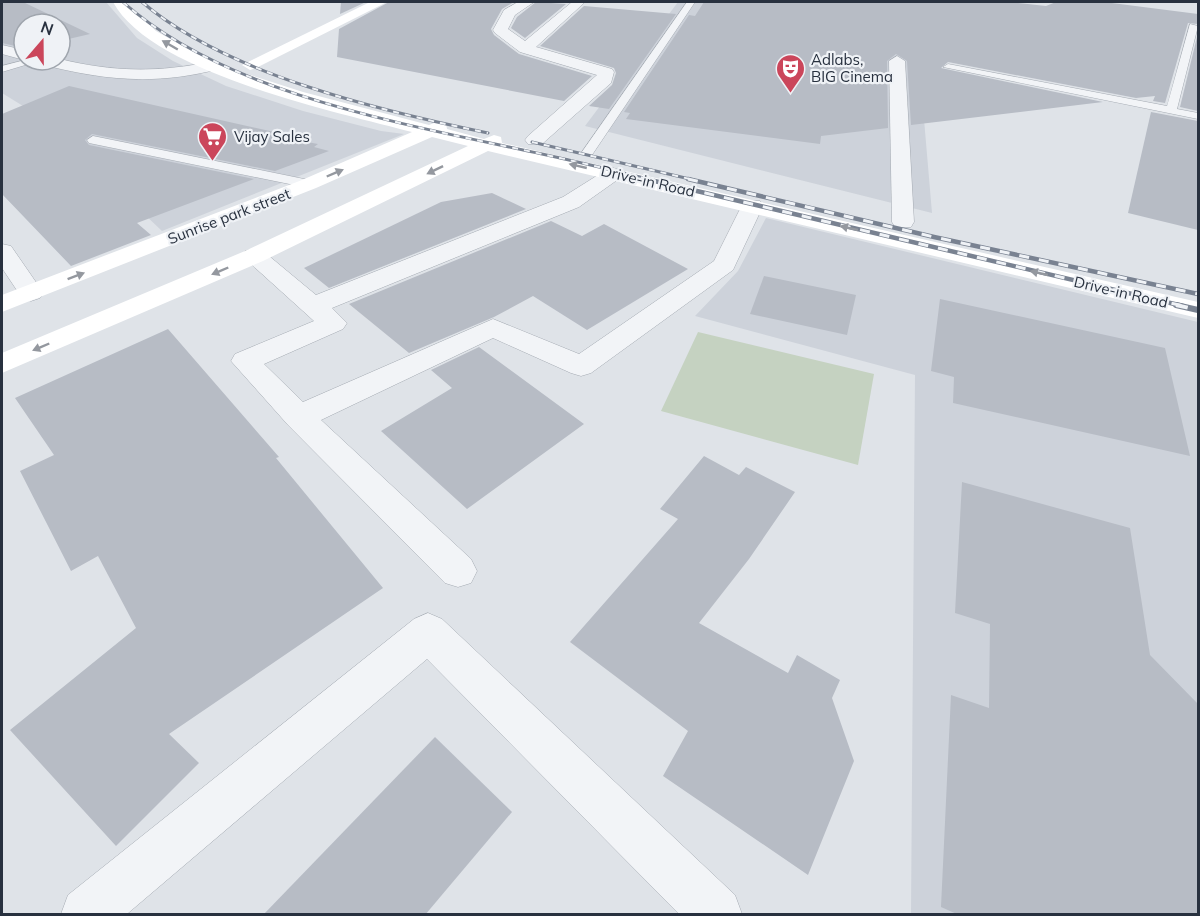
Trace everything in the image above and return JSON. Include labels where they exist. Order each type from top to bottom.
[{"type":"main road","name":"Drive-in Road","points":[[119,2],[151,34],[213,66],[297,96],[431,131],[496,140],[535,140],[1073,261]]},
{"type":"main road","name":"Drive-in Road","points":[[145,2],[175,28],[212,50],[250,65],[317,87],[454,121],[496,140],[613,174],[1198,310]]},
{"type":"main road","points":[[250,65],[380,2]]},
{"type":"main road","name":"Sunrise park street","points":[[2,304],[309,184],[454,121]]},
{"type":"main road","points":[[2,364],[254,256],[496,140]]},
{"type":"street","points":[[527,2],[508,13],[500,30],[525,49],[606,72],[605,78],[535,140]]},
{"type":"street","points":[[525,49],[579,2]]},
{"type":"street","points":[[897,61],[903,222]]},
{"type":"street","points":[[72,67],[99,74],[150,78],[213,66]]},
{"type":"street","points":[[313,306],[571,202],[613,174]]},
{"type":"street","points":[[299,417],[493,328],[581,366],[724,265],[752,206]]},
{"type":"street","points":[[2,251],[31,293]]},
{"type":"street","points":[[254,256],[333,323],[245,361],[299,417],[458,571]]},
{"type":"street","points":[[87,915],[428,632],[716,915]]},
{"type":"lane","points":[[588,152],[691,2]]},
{"type":"lane","points":[[1171,111],[1193,26]]},
{"type":"lane","points":[[948,67],[1198,116]]},
{"type":"lane","points":[[93,140],[309,184]]},
{"type":"shaded area","points":[[2,2],[106,2],[137,38],[173,61],[226,86],[303,111],[381,131],[404,134],[162,231],[44,119],[2,93]]},
{"type":"shaded area","points":[[678,2],[914,2],[932,213],[585,126]]},
{"type":"shaded area","points":[[766,218],[1198,322],[1198,914],[911,914],[915,375],[695,316],[738,271]]},
{"type":"green space","points":[[698,332],[874,374],[858,465],[661,411]]},
{"type":"building","points":[[2,2],[23,2],[44,12],[12,12],[12,45],[2,43]]},
{"type":"building","points":[[341,2],[366,2],[340,14]]},
{"type":"building","points":[[389,2],[514,2],[502,9],[491,29],[494,35],[519,54],[592,76],[564,101],[337,57],[339,29]]},
{"type":"building","points":[[536,2],[566,4],[525,38],[511,28],[517,17]]},
{"type":"building","points":[[704,2],[1008,2],[1046,6],[1056,2],[1104,2],[1198,14],[1198,24],[1188,23],[1165,103],[1153,101],[1155,96],[1136,98],[948,62],[941,68],[1103,102],[911,125],[907,61],[896,54],[887,61],[888,128],[821,136],[820,144],[626,119],[630,113],[624,112],[689,15],[695,16]]},
{"type":"building","points":[[584,6],[676,14],[609,109],[589,106],[612,85],[616,73],[614,68],[540,46]]},
{"type":"building","points":[[72,25],[90,34],[72,38]]},
{"type":"building","points":[[1198,33],[1198,111],[1180,107]]},
{"type":"building","points":[[69,86],[310,140],[307,142],[318,144],[314,147],[329,151],[275,171],[92,134],[85,140],[89,145],[254,179],[137,223],[151,235],[71,266],[2,194],[2,114]]},
{"type":"building","points":[[1151,112],[1198,121],[1198,230],[1128,213]]},
{"type":"building","points":[[492,193],[526,209],[329,288],[304,268],[441,202]]},
{"type":"building","points":[[551,221],[582,236],[604,224],[688,269],[587,330],[533,296],[494,317],[409,353],[349,304]]},
{"type":"building","points":[[764,276],[856,295],[847,335],[750,314]]},
{"type":"building","points":[[940,299],[1165,348],[1190,456],[953,403],[954,377],[931,371]]},
{"type":"building","points":[[168,329],[279,457],[276,458],[383,588],[169,734],[199,763],[116,846],[10,730],[136,628],[98,556],[71,571],[20,471],[54,455],[15,398]]},
{"type":"building","points":[[479,347],[584,424],[467,509],[381,431],[452,388],[431,370]]},
{"type":"building","points":[[704,456],[739,475],[746,467],[795,492],[749,559],[699,623],[788,673],[797,655],[840,680],[832,698],[854,761],[808,875],[663,776],[688,731],[570,642],[678,519],[660,509]]},
{"type":"building","points":[[962,482],[1130,528],[1150,655],[1198,704],[1198,915],[959,915],[941,907],[951,695],[989,708],[990,624],[955,613]]},
{"type":"building","points":[[435,737],[512,812],[425,915],[263,915]]},
{"type":"railway","points":[[123,2],[165,34],[214,61],[266,83],[322,102],[378,118],[652,180]]},
{"type":"railway","points":[[142,2],[177,27],[216,50],[260,69],[354,101],[488,133]]},
{"type":"railway","points":[[532,142],[694,180]]},
{"type":"railway","points":[[646,179],[1183,306]]},
{"type":"railway","points":[[688,179],[934,237],[1198,294]]},
{"type":"railway","points":[[1176,305],[1198,310]]},
{"type":"place","name":"Adlabs, BIG Cinema","points":[[790,94]]},
{"type":"place","name":"Vijay Sales","points":[[213,162]]}]
